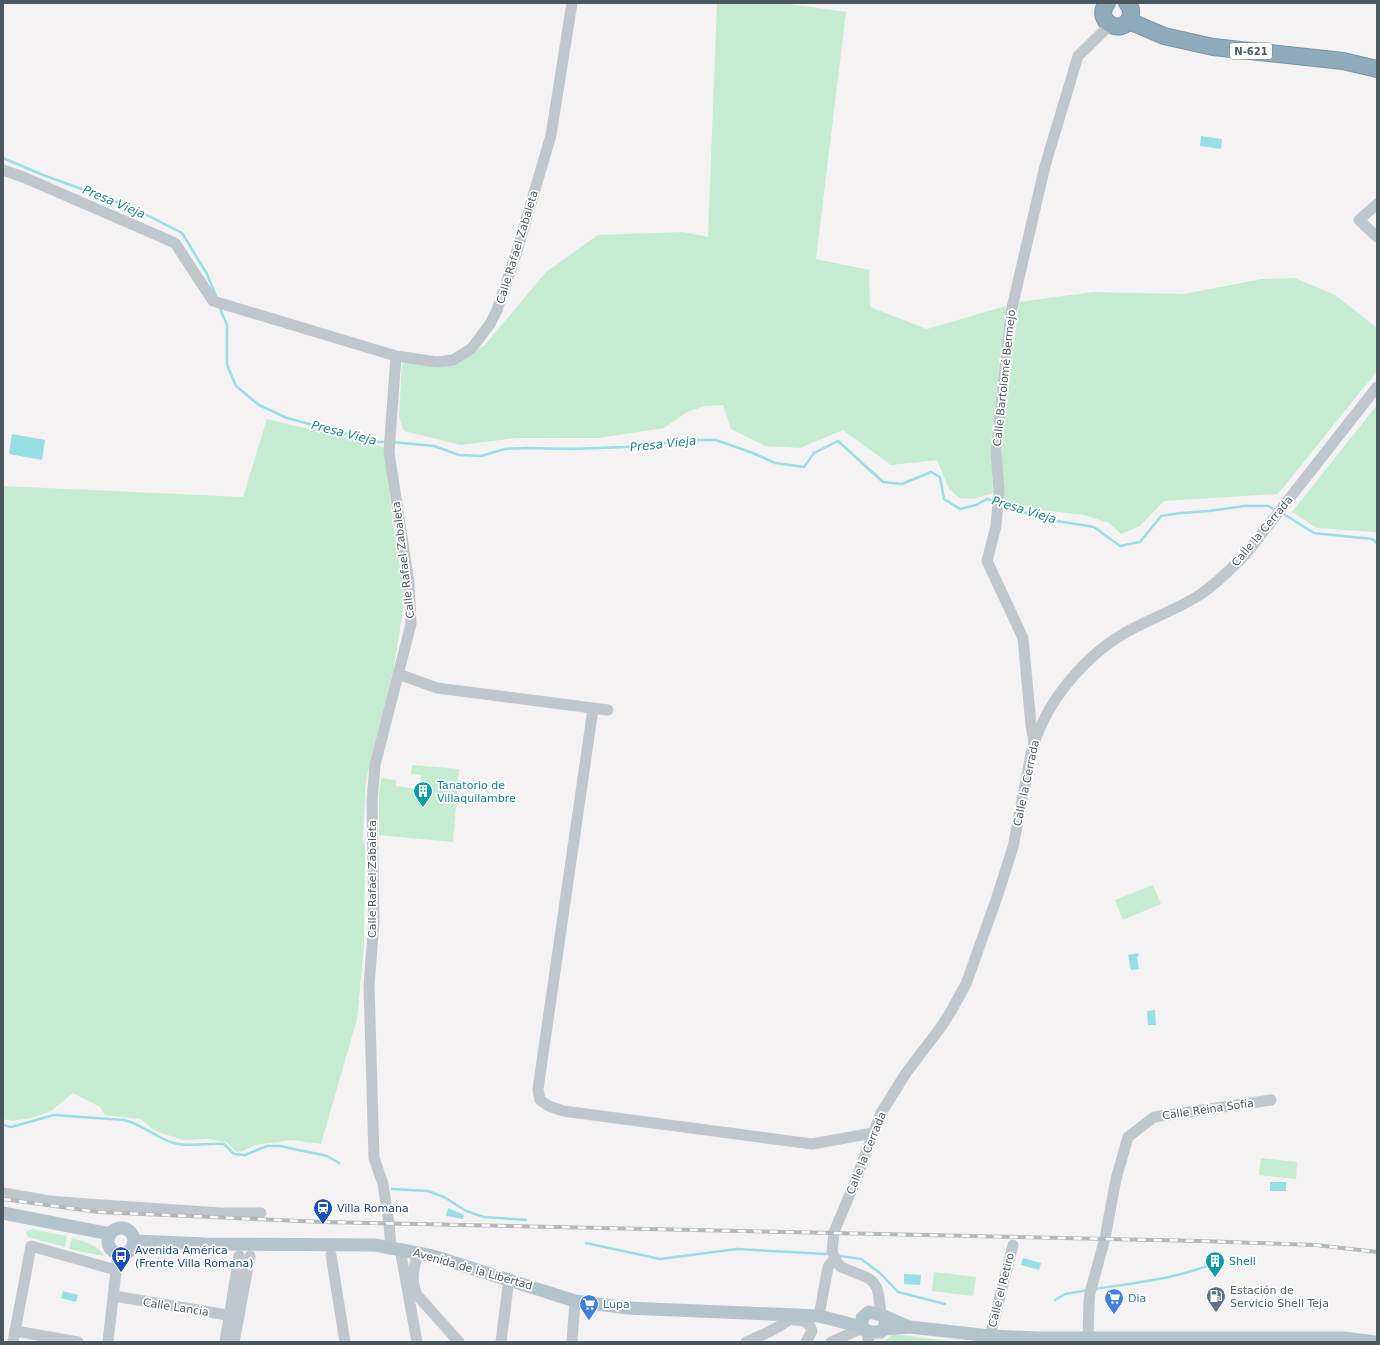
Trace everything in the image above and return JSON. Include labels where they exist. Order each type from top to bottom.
[{"type":"highway","points":[[1103,4],[1104,18],[1110,25],[1120,26],[1124,25],[1129,20],[1131,12],[1130,6],[1127,3]]},
{"type":"highway","name":"N-621","points":[[1129,20],[1164,36],[1213,47],[1343,61],[1377,69]]},
{"type":"main road","points":[[3,1213],[110,1234]]},
{"type":"main road","points":[[116,1229],[124,1229],[131,1233],[134,1241],[129,1251],[123,1254],[118,1254],[108,1245],[108,1237],[116,1229]]},
{"type":"main road","name":"Avenida de la Libertad","points":[[134,1241],[212,1244],[375,1245],[433,1256],[575,1300],[627,1308],[762,1313],[795,1318],[823,1316],[873,1326],[910,1328],[998,1338],[1351,1340],[1375,1342]]},
{"type":"street","name":"Calle Rafael Zabaleta","points":[[417,1342],[407,1284],[390,1223],[383,1184],[374,1158],[369,985],[374,922],[372,801],[375,764],[411,624],[409,583],[389,452],[396,356],[437,362],[453,360],[471,349],[490,324],[497,310],[517,251],[551,135],[572,3]]},
{"type":"street","name":"Calle Bartolomé Bermejo","points":[[1034,742],[1023,638],[987,561],[996,526],[998,503],[996,451],[1011,312],[1045,166],[1078,56],[1110,25]]},
{"type":"street","points":[[3,170],[23,177],[175,243],[213,301],[396,356]]},
{"type":"street","points":[[1377,204],[1359,220],[1377,237]]},
{"type":"street","name":"Calle la Cerrada","points":[[835,1258],[832,1251],[834,1232],[881,1113],[906,1073],[947,1018],[966,984],[1013,847],[1026,775],[1034,742],[1042,723],[1056,698],[1063,688],[1093,656],[1122,635],[1202,593],[1245,556],[1377,387]]},
{"type":"street","points":[[398,674],[436,688],[608,710]]},
{"type":"street","points":[[594,709],[538,1089],[540,1100],[549,1106],[563,1111],[812,1144],[873,1133]]},
{"type":"street","name":"Calle Reina Sofía","points":[[1088,1338],[1089,1301],[1091,1290],[1105,1238],[1116,1179],[1128,1137],[1154,1117],[1271,1100]]},
{"type":"street","points":[[3,1193],[49,1201],[221,1213],[261,1213]]},
{"type":"street","name":"Calle el Retiro","points":[[998,1338],[1013,1244]]},
{"type":"street","points":[[78,1342],[14,1336],[31,1246],[116,1270]]},
{"type":"street","points":[[417,1295],[412,1276],[418,1252]]},
{"type":"street","points":[[108,1342],[118,1254]]},
{"type":"street","points":[[331,1255],[345,1342]]},
{"type":"street","points":[[234,1342],[234,1316],[244,1256]]},
{"type":"street","points":[[823,1316],[828,1267],[835,1258],[841,1267],[868,1278],[877,1288],[880,1302],[873,1326],[856,1331],[831,1342]]},
{"type":"street","points":[[501,1342],[509,1279]]},
{"type":"street","points":[[407,1284],[459,1342]]},
{"type":"street","name":"Calle Lancia","points":[[114,1296],[234,1316]]},
{"type":"street","points":[[572,1342],[575,1300]]},
{"type":"street","points":[[412,1312],[429,1308]]},
{"type":"street","points":[[225,1342],[234,1316]]},
{"type":"street","points":[[746,1342],[795,1318],[811,1325],[812,1330],[806,1342]]},
{"type":"green space","points":[[717,3],[782,3],[846,12],[816,259],[869,270],[870,307],[927,329],[1006,306],[991,443],[993,493],[973,499],[959,498],[949,489],[937,460],[891,465],[843,430],[800,448],[765,446],[731,429],[723,405],[705,406],[687,412],[664,428],[599,438],[515,438],[461,445],[404,431],[399,417],[402,363],[447,366],[485,345],[546,272],[598,235],[683,232],[708,237]]},
{"type":"green space","points":[[1295,278],[1335,295],[1377,328],[1377,371],[1278,494],[1164,501],[1140,526],[1121,534],[1109,523],[1084,515],[1042,510],[1005,501],[1001,468],[1019,302],[1093,292],[1184,294],[1262,279]]},
{"type":"green space","points":[[1377,405],[1377,533],[1317,528],[1292,512]]},
{"type":"green space","points":[[267,419],[384,447],[393,523],[405,597],[394,667],[366,780],[363,836],[365,847],[364,946],[357,1019],[321,1144],[292,1140],[255,1145],[243,1151],[236,1152],[226,1142],[209,1139],[182,1140],[156,1131],[140,1119],[105,1115],[100,1107],[73,1093],[51,1111],[31,1118],[12,1121],[3,1119],[3,486],[243,497]]},
{"type":"green space","points":[[412,765],[459,769],[453,842],[379,835],[379,794],[381,778],[396,780],[396,786],[420,789],[421,775],[411,774]]},
{"type":"green space","points":[[1153,885],[1161,904],[1123,920],[1115,900]]},
{"type":"green space","points":[[1261,1158],[1297,1162],[1296,1179],[1259,1175]]},
{"type":"green space","points":[[32,1229],[67,1236],[65,1247],[28,1237],[26,1232]]},
{"type":"green space","points":[[72,1238],[94,1246],[104,1256],[69,1249]]},
{"type":"green space","points":[[934,1272],[976,1277],[973,1296],[932,1291]]},
{"type":"green space","points":[[893,1334],[957,1342],[884,1342]]},
{"type":"water","points":[[1201,136],[1222,139],[1221,149],[1200,146]]},
{"type":"water","points":[[12,434],[45,440],[42,460],[9,454]]},
{"type":"water","points":[[1138,953],[1139,956],[1137,957],[1139,969],[1131,970],[1128,955]]},
{"type":"water","points":[[1155,1010],[1156,1025],[1148,1025],[1147,1011]]},
{"type":"water","points":[[1270,1182],[1286,1182],[1286,1191],[1270,1191]]},
{"type":"water","points":[[448,1208],[464,1215],[463,1219],[446,1216]]},
{"type":"water","points":[[1023,1258],[1041,1263],[1039,1270],[1021,1265]]},
{"type":"water","points":[[904,1274],[921,1275],[920,1285],[904,1284]]},
{"type":"water","points":[[63,1291],[78,1295],[76,1302],[61,1298]]},
{"type":"waterway","name":"Presa Vieja","points":[[3,158],[43,175],[131,207],[182,233],[207,274],[216,296]]},
{"type":"waterway","name":"Presa Vieja","points":[[219,306],[227,325],[227,365],[236,386],[259,405],[287,418],[376,442],[387,442]]},
{"type":"waterway","name":"Presa Vieja","points":[[392,442],[434,446],[459,455],[481,456],[505,449],[625,447],[654,445],[681,440],[716,440],[753,453],[775,463],[804,467],[814,453],[838,441],[883,482],[902,484],[931,472],[940,477],[944,499],[960,509],[976,505],[987,499],[995,502]]},
{"type":"waterway","name":"Presa Vieja","points":[[1002,504],[1019,511],[1051,520],[1094,527],[1120,546],[1140,542],[1161,516],[1244,506],[1268,506],[1276,510]]},
{"type":"waterway","name":"Presa Vieja","points":[[1282,513],[1314,533],[1372,539],[1377,543]]},
{"type":"waterway","points":[[3,1125],[11,1127],[54,1115],[124,1120],[174,1143],[193,1145],[224,1144],[234,1154],[245,1155],[267,1146],[280,1146],[327,1156],[339,1163]]},
{"type":"waterway","points":[[392,1189],[428,1191],[444,1197],[466,1211],[484,1217],[526,1220]]},
{"type":"waterway","points":[[586,1243],[660,1259],[737,1249],[826,1254]]},
{"type":"waterway","points":[[841,1256],[861,1259],[880,1273],[898,1292],[945,1304]]},
{"type":"waterway","points":[[1095,1289],[1173,1276],[1203,1268],[1217,1262]]},
{"type":"waterway","points":[[1055,1300],[1065,1294],[1088,1290]]},
{"type":"railway","points":[[3,1199],[98,1212],[323,1222],[1200,1241],[1316,1245],[1377,1252]]},
{"type":"place","name":"Tanatorio de Villaquilambre","points":[[423,808]]},
{"type":"place","name":"Villa Romana","points":[[323,1225]]},
{"type":"place","name":"Avenida América (Frente Villa Romana)","points":[[121,1273]]},
{"type":"place","name":"Shell","points":[[1215,1278]]},
{"type":"place","name":"Estación de Servicio Shell Teja","points":[[1216,1313]]},
{"type":"place","name":"Dia","points":[[1114,1315]]},
{"type":"place","name":"Lupa","points":[[589,1321]]}]
